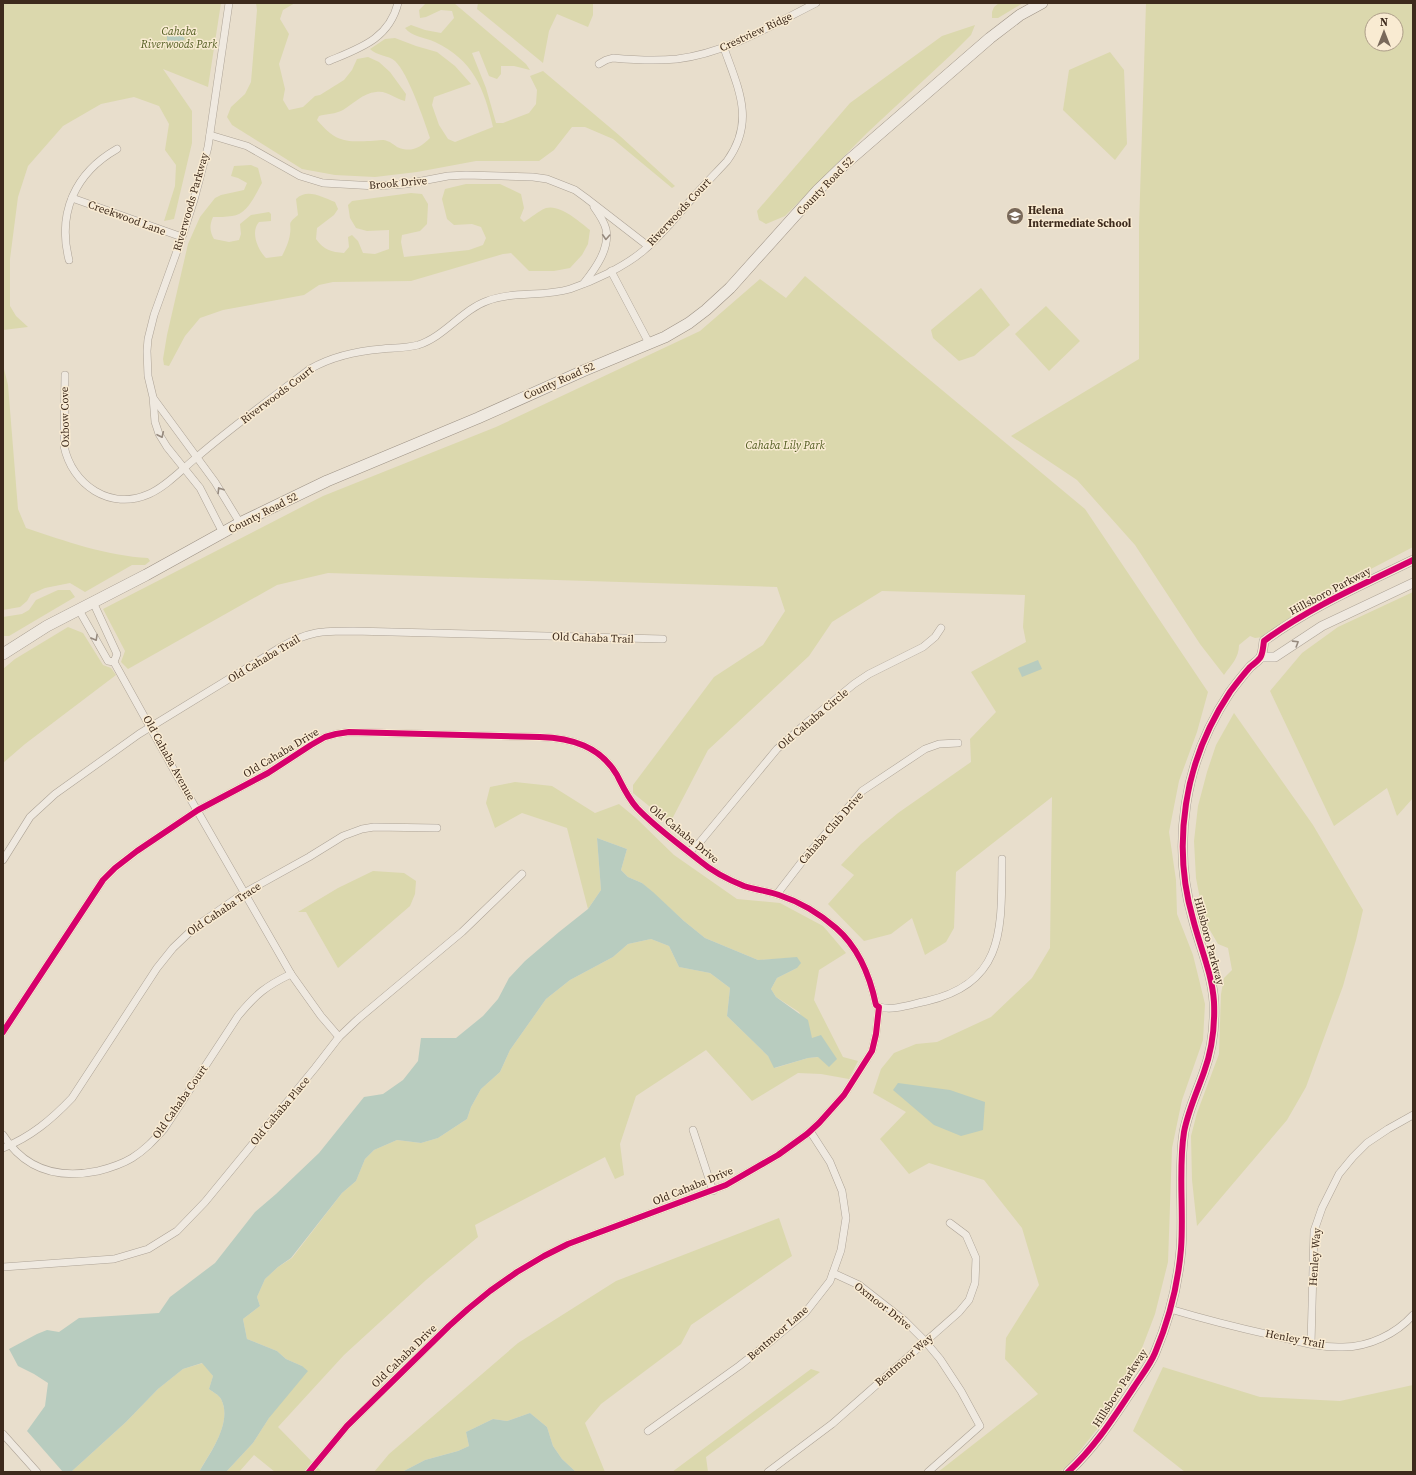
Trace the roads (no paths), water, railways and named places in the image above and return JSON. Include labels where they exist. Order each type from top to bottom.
[{"type":"main road","name":"County Road 52","points":[[3,654],[47,626],[240,523],[327,481],[478,418],[676,331],[706,310],[730,288],[818,190],[847,162],[990,38],[1020,15],[1042,3]]},
{"type":"street","name":"Riverwoods Parkway","points":[[223,533],[200,488],[167,447],[159,434],[147,364],[148,339],[154,315],[194,200],[210,135],[229,3]]},
{"type":"street","points":[[329,61],[361,48],[376,38],[389,23],[398,3]]},
{"type":"street","name":"Crestview Ridge","points":[[599,64],[613,58],[648,60],[679,59],[724,48],[816,3]]},
{"type":"street","name":"Riverwoods Court","points":[[184,468],[196,457],[310,369],[320,363],[346,354],[416,345],[427,342],[484,302],[495,298],[560,292],[584,284],[629,261],[662,234],[727,161],[738,143],[743,124],[742,104],[724,48]]},
{"type":"street","name":"Brook Drive","points":[[210,135],[247,146],[300,176],[323,183],[376,186],[406,184],[448,176],[466,175],[533,177],[547,179],[575,190],[648,246]]},
{"type":"street","points":[[69,260],[65,233],[66,215],[72,198],[78,185],[88,172],[101,159],[117,149]]},
{"type":"street","name":"Creekwood Lane","points":[[72,198],[182,237]]},
{"type":"street","name":"Brook Drive","points":[[584,284],[602,256],[606,242],[606,230],[603,220],[591,202]]},
{"type":"street","points":[[611,271],[649,343]]},
{"type":"street","name":"Oxbow Cove","points":[[65,375],[64,438],[66,454],[72,468],[88,487],[110,497],[125,499],[133,498],[156,491],[184,468]]},
{"type":"street","name":"Riverwoods Parkway","points":[[153,397],[215,482],[240,523]]},
{"type":"street","name":"Hillsboro Parkway","points":[[1068,1472],[1084,1457],[1115,1416],[1154,1356],[1170,1309],[1179,1267],[1181,1247],[1182,1162],[1184,1134],[1190,1108],[1209,1055],[1214,1014],[1213,992],[1209,972],[1192,918],[1185,888],[1182,846],[1186,803],[1194,767],[1210,727],[1237,682],[1261,657],[1264,641],[1323,603],[1413,560]]},
{"type":"street","points":[[1261,657],[1275,656],[1322,626],[1413,583]]},
{"type":"street","name":"Old Cahaba Avenue","points":[[93,602],[116,654],[114,662],[244,892],[292,974],[320,1016],[339,1037]]},
{"type":"street","name":"Old Cahaba Avenue","points":[[79,610],[108,661],[114,662]]},
{"type":"street","name":"Old Cahaba Circle","points":[[689,852],[700,842],[777,749],[788,738],[864,678],[931,641],[940,628]]},
{"type":"street","name":"Old Cahaba Trail","points":[[3,860],[30,818],[55,794],[151,726],[295,638],[314,632],[353,631],[663,640]]},
{"type":"street","name":"Old Cahaba Drive","points":[[3,1032],[103,880],[116,868],[137,851],[198,810],[268,773],[311,744],[325,737],[349,732],[559,738],[582,744],[604,759],[638,809],[702,863],[730,880],[745,886],[777,894],[793,900],[811,910],[836,928],[854,949],[868,975],[876,1005],[879,1007],[876,1034],[872,1051],[834,1108],[810,1131],[778,1155],[744,1176],[713,1191],[608,1228],[568,1244],[517,1272],[490,1291],[449,1326],[347,1426],[309,1472]]},
{"type":"street","name":"Cahaba Club Drive","points":[[777,894],[804,859],[862,791],[925,749],[939,744],[958,742]]},
{"type":"street","name":"Old Cahaba Trace","points":[[3,1148],[34,1132],[72,1098],[157,968],[180,939],[194,927],[244,892],[309,857],[338,838],[351,832],[374,827],[437,828]]},
{"type":"street","points":[[879,1007],[893,1008],[939,998],[966,986],[979,974],[991,956],[999,936],[1002,859]]},
{"type":"street","name":"Old Cahaba Place","points":[[3,1267],[114,1260],[148,1249],[170,1236],[188,1221],[205,1202],[339,1037],[358,1019],[462,932],[522,874]]},
{"type":"street","name":"Old Cahaba Court","points":[[3,1135],[17,1153],[27,1161],[40,1168],[62,1173],[83,1174],[116,1166],[131,1158],[154,1140],[164,1129],[238,1016],[251,999],[262,990],[292,974]]},
{"type":"street","name":"Henley Way","points":[[1312,1344],[1314,1230],[1322,1208],[1339,1174],[1346,1164],[1367,1143],[1413,1115]]},
{"type":"street","points":[[693,1130],[713,1191]]},
{"type":"street","name":"Bentmoor Lane","points":[[648,1431],[771,1341],[804,1313],[830,1282],[841,1250],[846,1218],[842,1191],[830,1162],[810,1131]]},
{"type":"street","name":"Bentmoor Way","points":[[768,1472],[832,1424],[959,1312],[969,1300],[975,1283],[976,1258],[966,1235],[950,1223]]},
{"type":"street","name":"Oxmoor Drive","points":[[833,1273],[859,1285],[905,1321],[925,1341],[961,1391],[980,1426],[928,1472]]},
{"type":"street","name":"Henley Trail","points":[[1170,1309],[1239,1328],[1312,1344],[1342,1347],[1371,1341],[1395,1332],[1413,1315]]},
{"type":"street","points":[[3,1434],[37,1472]]},
{"type":"place","name":"Helena Intermediate School","points":[[1015,216]]},
{"type":"park label","name":"Cahaba Riverwoods Park","points":[[179,37]]},
{"type":"park label","name":"Cahaba Lily Park","points":[[785,445]]}]
